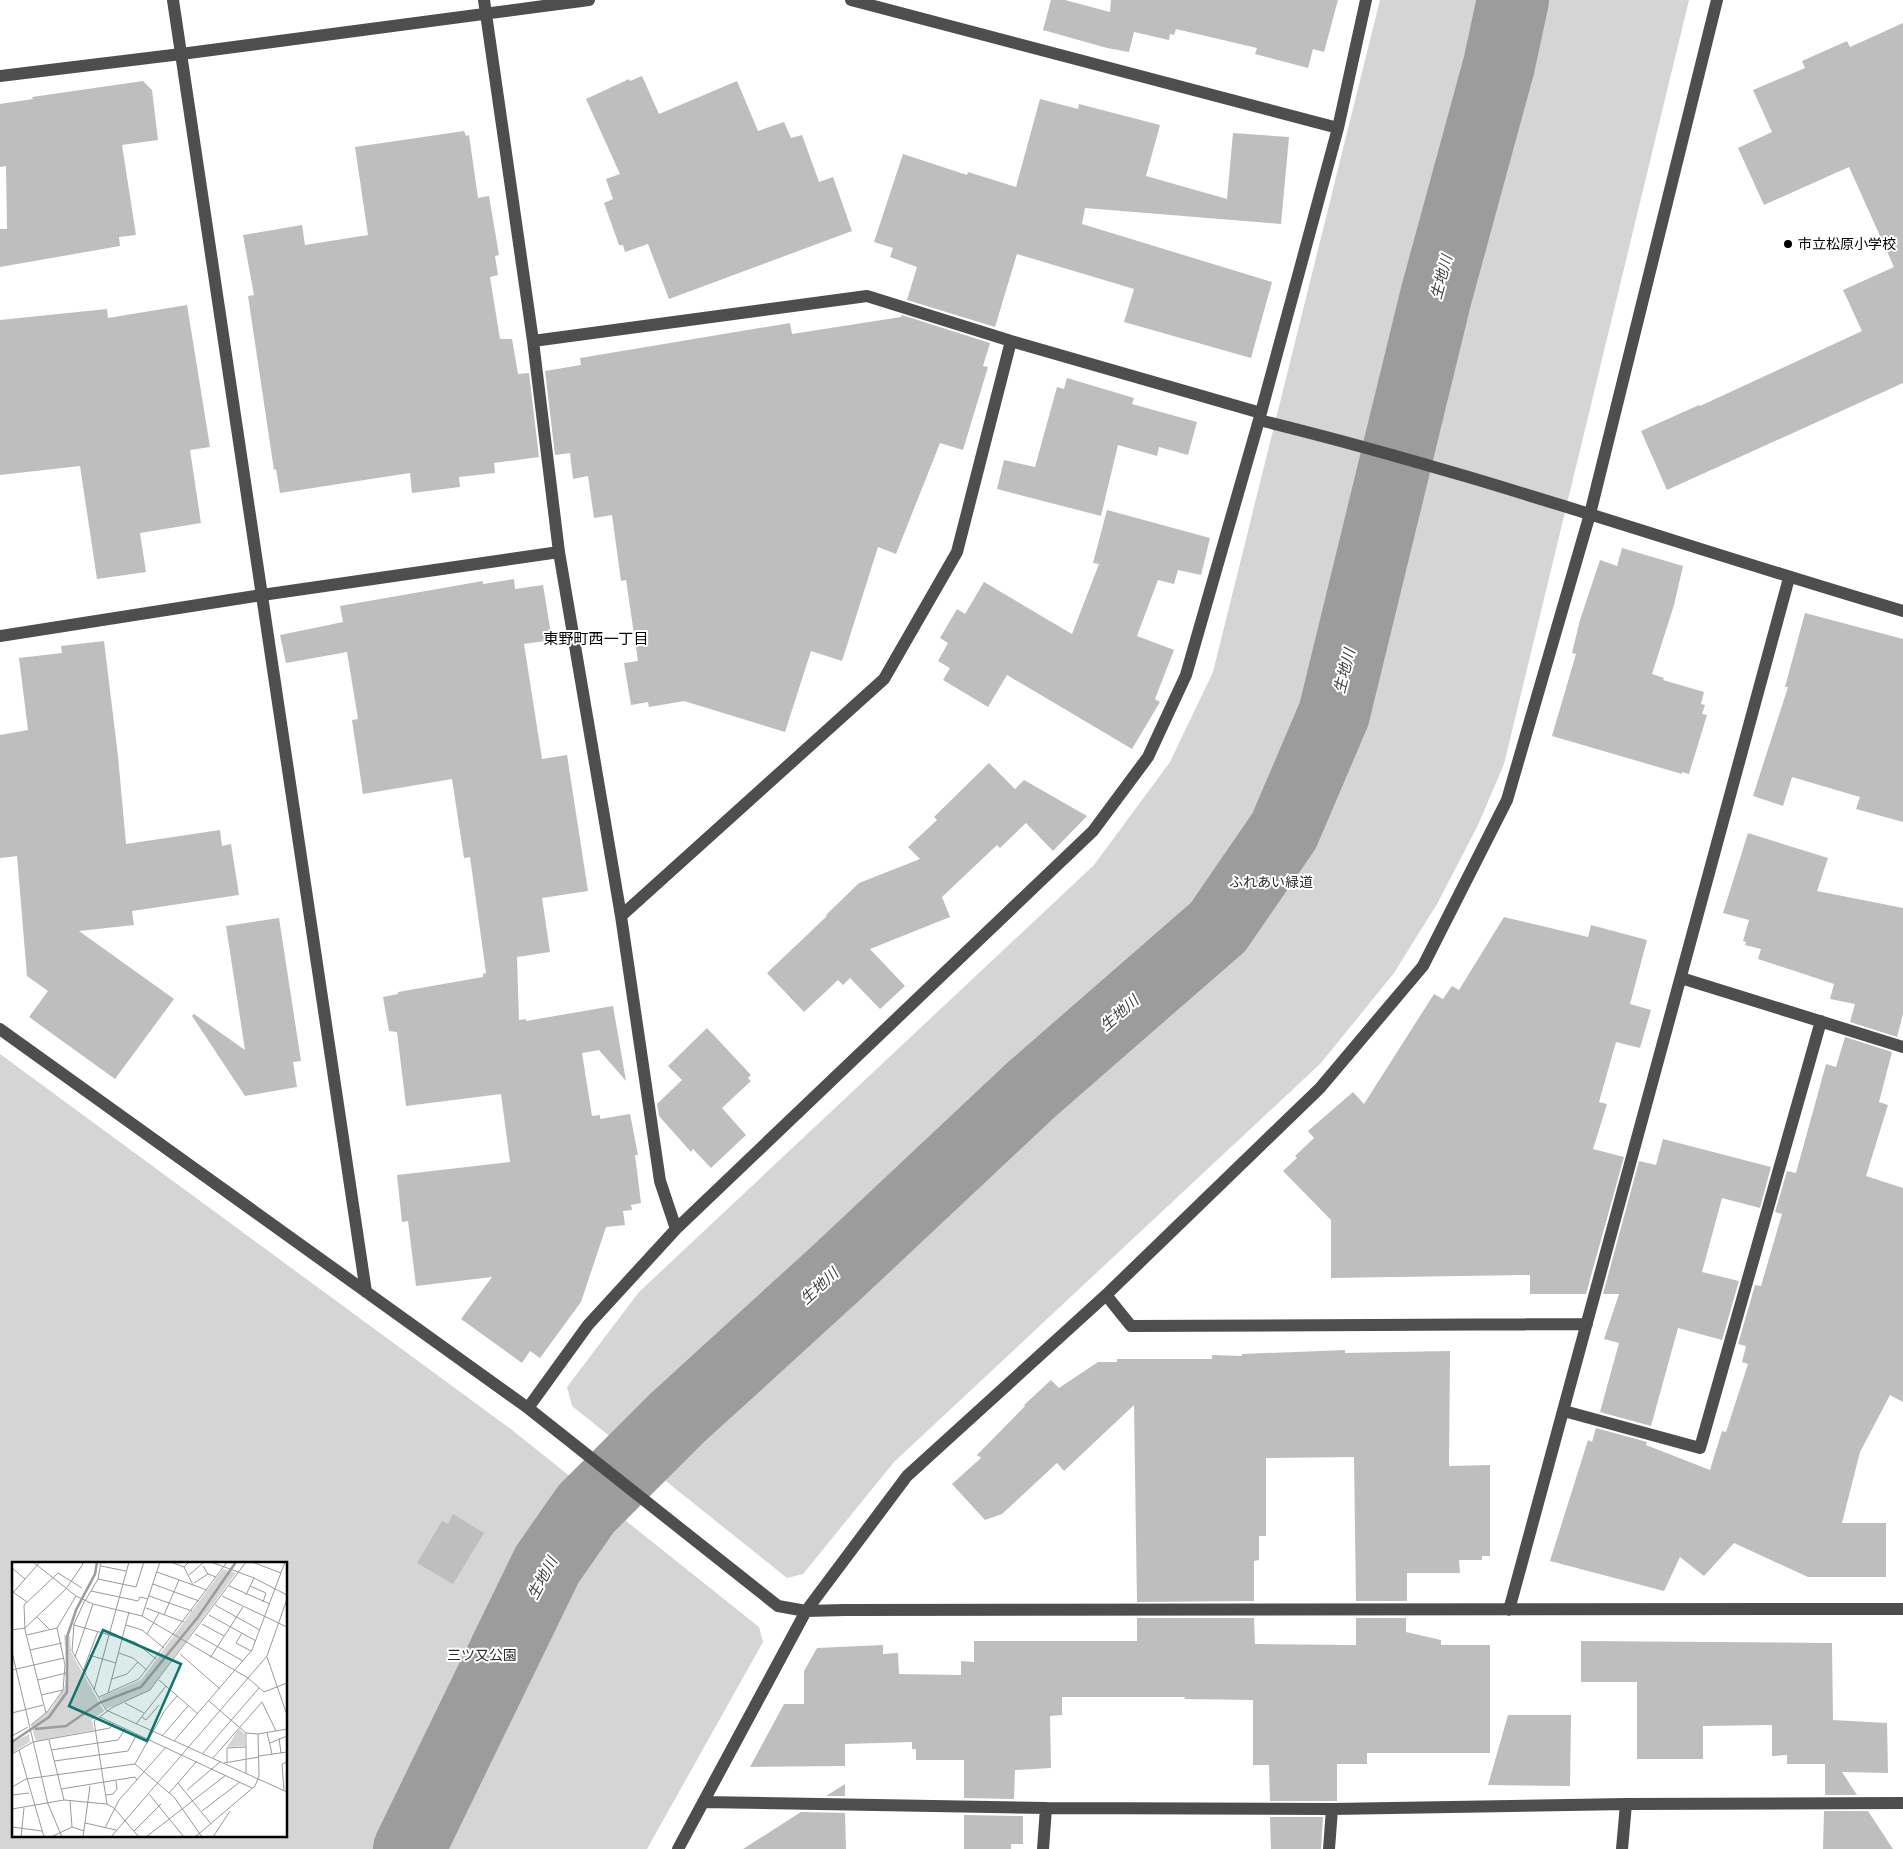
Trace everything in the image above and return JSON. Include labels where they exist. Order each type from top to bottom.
[{"type":"street","points":[[173,0],[366,1292]]},
{"type":"street","points":[[484,0],[533,341],[559,552],[621,916],[660,1181],[676,1228]]},
{"type":"street","points":[[0,76],[486,15],[589,0]]},
{"type":"street","points":[[852,0],[1338,128]]},
{"type":"street","points":[[528,1408],[588,1325],[676,1228],[1092,832],[1148,757],[1186,675],[1260,417],[1338,128],[1366,0]]},
{"type":"street","points":[[678,1849],[806,1611],[907,1476],[1106,1296],[1320,1088],[1423,966],[1508,800],[1590,514],[1717,0]]},
{"type":"street","points":[[533,341],[867,296],[1260,417],[1466,476],[1789,578],[1903,611]]},
{"type":"street","points":[[621,916],[884,679],[957,552],[1011,341]]},
{"type":"street","points":[[0,636],[262,595],[559,552]]},
{"type":"street","points":[[1510,1610],[1789,578]]},
{"type":"street","points":[[1681,978],[1903,1047]]},
{"type":"street","points":[[1564,1411],[1700,1448],[1821,1020]]},
{"type":"street","points":[[0,1029],[528,1408],[778,1606],[806,1611],[1903,1609]]},
{"type":"street","points":[[1106,1296],[1131,1326],[1587,1324]]},
{"type":"street","points":[[703,1802],[1046,1808],[1332,1810],[1626,1804],[1903,1803]]},
{"type":"street","points":[[1622,1849],[1626,1804]]},
{"type":"street","points":[[1043,1849],[1046,1808]]},
{"type":"street","points":[[1329,1849],[1332,1810]]},
{"type":"green space","name":"ふれあい緑道","points":[[1380,0],[1689,0],[1504,764],[1478,825],[1437,904],[1394,973],[1321,1063],[894,1462],[803,1574],[787,1578],[572,1406],[567,1387],[639,1292],[1094,865],[1170,762],[1213,672]]},
{"type":"green space","name":"三ツ又公園","points":[[0,1054],[512,1430],[759,1627],[763,1642],[647,1849],[0,1849]]},
{"type":"building","points":[[1051,0],[1065,0],[1110,12],[1111,0],[1338,0],[1324,52],[1313,49],[1308,68],[1255,54],[1257,48],[1176,29],[1174,35],[1170,34],[1169,40],[1134,32],[1129,52],[1107,48],[1043,30]]},
{"type":"building","points":[[1903,23],[1903,383],[1667,490],[1641,431],[1700,406],[1862,331],[1843,290],[1894,267],[1849,167],[1764,205],[1738,148],[1772,132],[1753,90],[1805,68],[1802,61],[1847,41],[1850,47]]},
{"type":"building","points":[[642,76],[659,114],[737,81],[758,131],[784,122],[791,138],[802,135],[819,182],[833,177],[852,231],[669,299],[648,244],[625,252],[623,245],[619,245],[604,203],[613,199],[606,179],[620,174],[586,99],[629,79],[630,81]]},
{"type":"building","points":[[143,81],[152,90],[158,140],[122,145],[136,235],[119,237],[120,246],[0,267],[0,229],[7,229],[6,166],[0,167],[0,104],[33,99],[32,97]]},
{"type":"building","points":[[1040,99],[1078,109],[1079,104],[1160,125],[1146,176],[1227,199],[1233,133],[1289,137],[1281,224],[1085,208],[1082,224],[1272,282],[1251,358],[1124,322],[1134,289],[1017,254],[995,327],[907,300],[917,267],[890,257],[893,248],[874,242],[903,154],[967,175],[968,172],[1016,187]]},
{"type":"building","points":[[464,131],[466,136],[469,135],[478,198],[489,196],[499,255],[495,256],[498,275],[490,277],[500,339],[512,339],[518,374],[529,373],[539,457],[494,463],[495,473],[459,477],[460,487],[412,493],[410,473],[280,493],[276,469],[274,470],[248,296],[254,295],[243,235],[302,225],[305,245],[368,235],[355,147]]},
{"type":"building","points":[[187,305],[210,447],[190,450],[201,523],[140,533],[146,572],[97,579],[80,466],[0,475],[0,320],[107,309],[108,318]]},
{"type":"building","points":[[902,315],[990,343],[983,366],[988,367],[963,450],[940,443],[896,554],[878,547],[842,661],[811,651],[785,732],[684,701],[649,707],[648,702],[631,705],[624,663],[638,661],[626,580],[621,581],[612,515],[594,518],[588,476],[573,479],[570,453],[555,455],[545,371],[581,365],[580,358],[790,323],[792,334],[901,317]]},
{"type":"building","points":[[1067,378],[1134,398],[1132,404],[1197,422],[1188,455],[1159,447],[1157,456],[1118,445],[1101,516],[997,489],[1004,460],[1035,467],[1057,387],[1064,389]]},
{"type":"building","points":[[1107,510],[1210,538],[1201,575],[1178,570],[1174,584],[1158,580],[1137,636],[1174,650],[1155,699],[1160,702],[1132,749],[1007,675],[988,707],[943,680],[950,668],[938,661],[948,643],[940,638],[957,609],[965,614],[984,582],[1072,634],[1099,564],[1093,563]]},
{"type":"building","points":[[1622,548],[1683,566],[1674,605],[1652,674],[1664,678],[1663,680],[1704,692],[1701,704],[1705,705],[1702,714],[1707,715],[1689,774],[1682,772],[1682,774],[1552,736],[1576,654],[1572,653],[1580,620],[1600,560],[1617,566]]},
{"type":"building","points":[[514,579],[515,589],[543,585],[552,640],[524,644],[542,759],[567,755],[588,891],[542,898],[550,952],[517,957],[519,1020],[526,1019],[526,1021],[613,1006],[626,1081],[599,1050],[582,1053],[592,1116],[600,1115],[600,1119],[630,1114],[638,1155],[635,1155],[641,1203],[631,1205],[632,1210],[623,1211],[625,1225],[606,1227],[581,1302],[540,1358],[530,1351],[522,1363],[461,1319],[492,1277],[416,1286],[408,1221],[402,1222],[397,1175],[510,1162],[501,1094],[406,1106],[397,1032],[389,1031],[383,997],[398,994],[398,992],[483,977],[483,974],[486,973],[470,857],[464,858],[452,779],[363,794],[352,720],[358,719],[347,652],[286,663],[280,635],[343,622],[340,606],[483,581],[483,584]]},
{"type":"building","points":[[1805,613],[1903,639],[1903,822],[1856,809],[1860,797],[1792,777],[1783,806],[1753,796],[1788,687],[1785,687]]},
{"type":"building","points":[[104,641],[118,756],[126,844],[220,830],[222,846],[231,844],[239,895],[132,911],[134,925],[79,931],[174,999],[115,1079],[29,1017],[48,991],[27,976],[17,856],[0,858],[0,735],[28,730],[19,658],[62,653],[61,646]]},
{"type":"building","points":[[989,763],[1015,789],[1024,780],[1087,816],[1053,851],[1026,823],[1000,848],[997,845],[942,897],[950,917],[870,949],[905,986],[880,1009],[850,978],[843,985],[838,980],[804,1012],[767,973],[859,883],[920,859],[908,847],[937,820],[934,817]]},
{"type":"building","points":[[1748,833],[1828,858],[1817,891],[1903,908],[1903,1014],[1897,1037],[1850,1022],[1855,1004],[1830,999],[1834,984],[1758,959],[1761,949],[1745,945],[1746,942],[1743,941],[1749,920],[1723,913]]},
{"type":"building","points":[[1504,917],[1588,937],[1591,925],[1647,940],[1630,1004],[1651,1010],[1640,1048],[1616,1042],[1599,1102],[1607,1104],[1593,1149],[1624,1157],[1586,1294],[1530,1294],[1530,1275],[1331,1278],[1331,1220],[1283,1171],[1297,1158],[1295,1156],[1314,1138],[1308,1131],[1353,1092],[1364,1104],[1434,994],[1443,999],[1452,986],[1459,990]]},
{"type":"building","points":[[279,918],[301,1061],[293,1062],[297,1087],[245,1096],[192,1016],[194,1014],[245,1050],[226,926]]},
{"type":"building","points":[[707,1028],[751,1075],[748,1078],[751,1081],[722,1108],[746,1135],[711,1168],[693,1149],[691,1152],[659,1116],[657,1104],[682,1080],[668,1066]]},
{"type":"building","points":[[1845,1037],[1892,1052],[1879,1102],[1888,1105],[1866,1176],[1903,1188],[1903,1402],[1890,1395],[1860,1452],[1842,1523],[1886,1523],[1886,1577],[1808,1577],[1734,1543],[1704,1576],[1680,1557],[1664,1591],[1550,1561],[1588,1440],[1592,1442],[1596,1428],[1647,1442],[1646,1445],[1710,1470],[1722,1431],[1726,1432],[1748,1364],[1742,1362],[1746,1346],[1738,1344],[1755,1285],[1761,1286],[1782,1214],[1775,1212],[1787,1171],[1796,1173],[1826,1064],[1836,1067]]},
{"type":"building","points":[[1663,1139],[1771,1167],[1760,1208],[1722,1198],[1702,1272],[1739,1281],[1722,1340],[1678,1328],[1651,1426],[1600,1412],[1619,1343],[1604,1339],[1619,1294],[1603,1294],[1639,1161],[1656,1165]]},
{"type":"building","points":[[1345,1350],[1345,1353],[1450,1351],[1449,1466],[1490,1465],[1490,1556],[1482,1556],[1482,1560],[1459,1560],[1460,1573],[1407,1573],[1407,1601],[1356,1601],[1354,1457],[1266,1458],[1266,1536],[1259,1536],[1259,1560],[1254,1561],[1254,1601],[1137,1602],[1134,1405],[1064,1471],[1057,1463],[1002,1514],[985,1520],[952,1484],[981,1458],[977,1455],[1024,1405],[1051,1380],[1059,1388],[1098,1362],[1117,1362],[1117,1359],[1212,1359],[1212,1355],[1242,1356],[1242,1354]]},
{"type":"building","points":[[453,1514],[484,1533],[453,1584],[417,1563],[442,1521],[448,1524]]},
{"type":"building","points":[[1137,1618],[1254,1618],[1255,1644],[1356,1645],[1356,1618],[1406,1618],[1406,1632],[1441,1640],[1441,1645],[1490,1645],[1490,1753],[1367,1753],[1367,1764],[1337,1764],[1337,1801],[1270,1801],[1269,1765],[1253,1765],[1253,1700],[1184,1699],[1185,1697],[1062,1697],[1062,1715],[1050,1716],[1051,1768],[1015,1770],[1014,1799],[964,1798],[964,1760],[916,1760],[916,1749],[912,1749],[912,1742],[845,1744],[845,1766],[750,1767],[784,1704],[804,1704],[804,1671],[817,1648],[883,1645],[883,1654],[898,1653],[899,1674],[961,1675],[961,1661],[974,1662],[974,1641],[1137,1641]]},
{"type":"building","points":[[1581,1641],[1832,1643],[1833,1720],[1887,1723],[1888,1773],[1842,1772],[1857,1795],[1825,1795],[1825,1764],[1787,1764],[1787,1755],[1772,1756],[1772,1725],[1703,1726],[1703,1759],[1637,1759],[1637,1682],[1581,1682]]},
{"type":"building","points":[[1508,1715],[1571,1715],[1570,1786],[1488,1785]]},
{"type":"building","points":[[845,1784],[845,1796],[826,1796]]},
{"type":"building","points":[[1824,1811],[1868,1811],[1893,1849],[1823,1849]]},
{"type":"building","points":[[801,1812],[845,1813],[846,1849],[743,1849]]},
{"type":"building","points":[[964,1815],[1023,1816],[1023,1844],[1011,1844],[1011,1849],[964,1849]]},
{"type":"building","points":[[1270,1817],[1323,1817],[1321,1849],[1271,1849]]},
{"type":"waterway","name":"生地川","points":[[409,1849],[547,1565],[586,1509],[677,1418],[835,1274],[1032,1089],[1218,927],[1284,831],[1334,714],[1436,296],[1499,65],[1513,0]]},
{"type":"place","name":"市立松原小学校","points":[[1788,244]]},
{"type":"district","name":"東野町西一丁目","points":[[596,638]]}]
